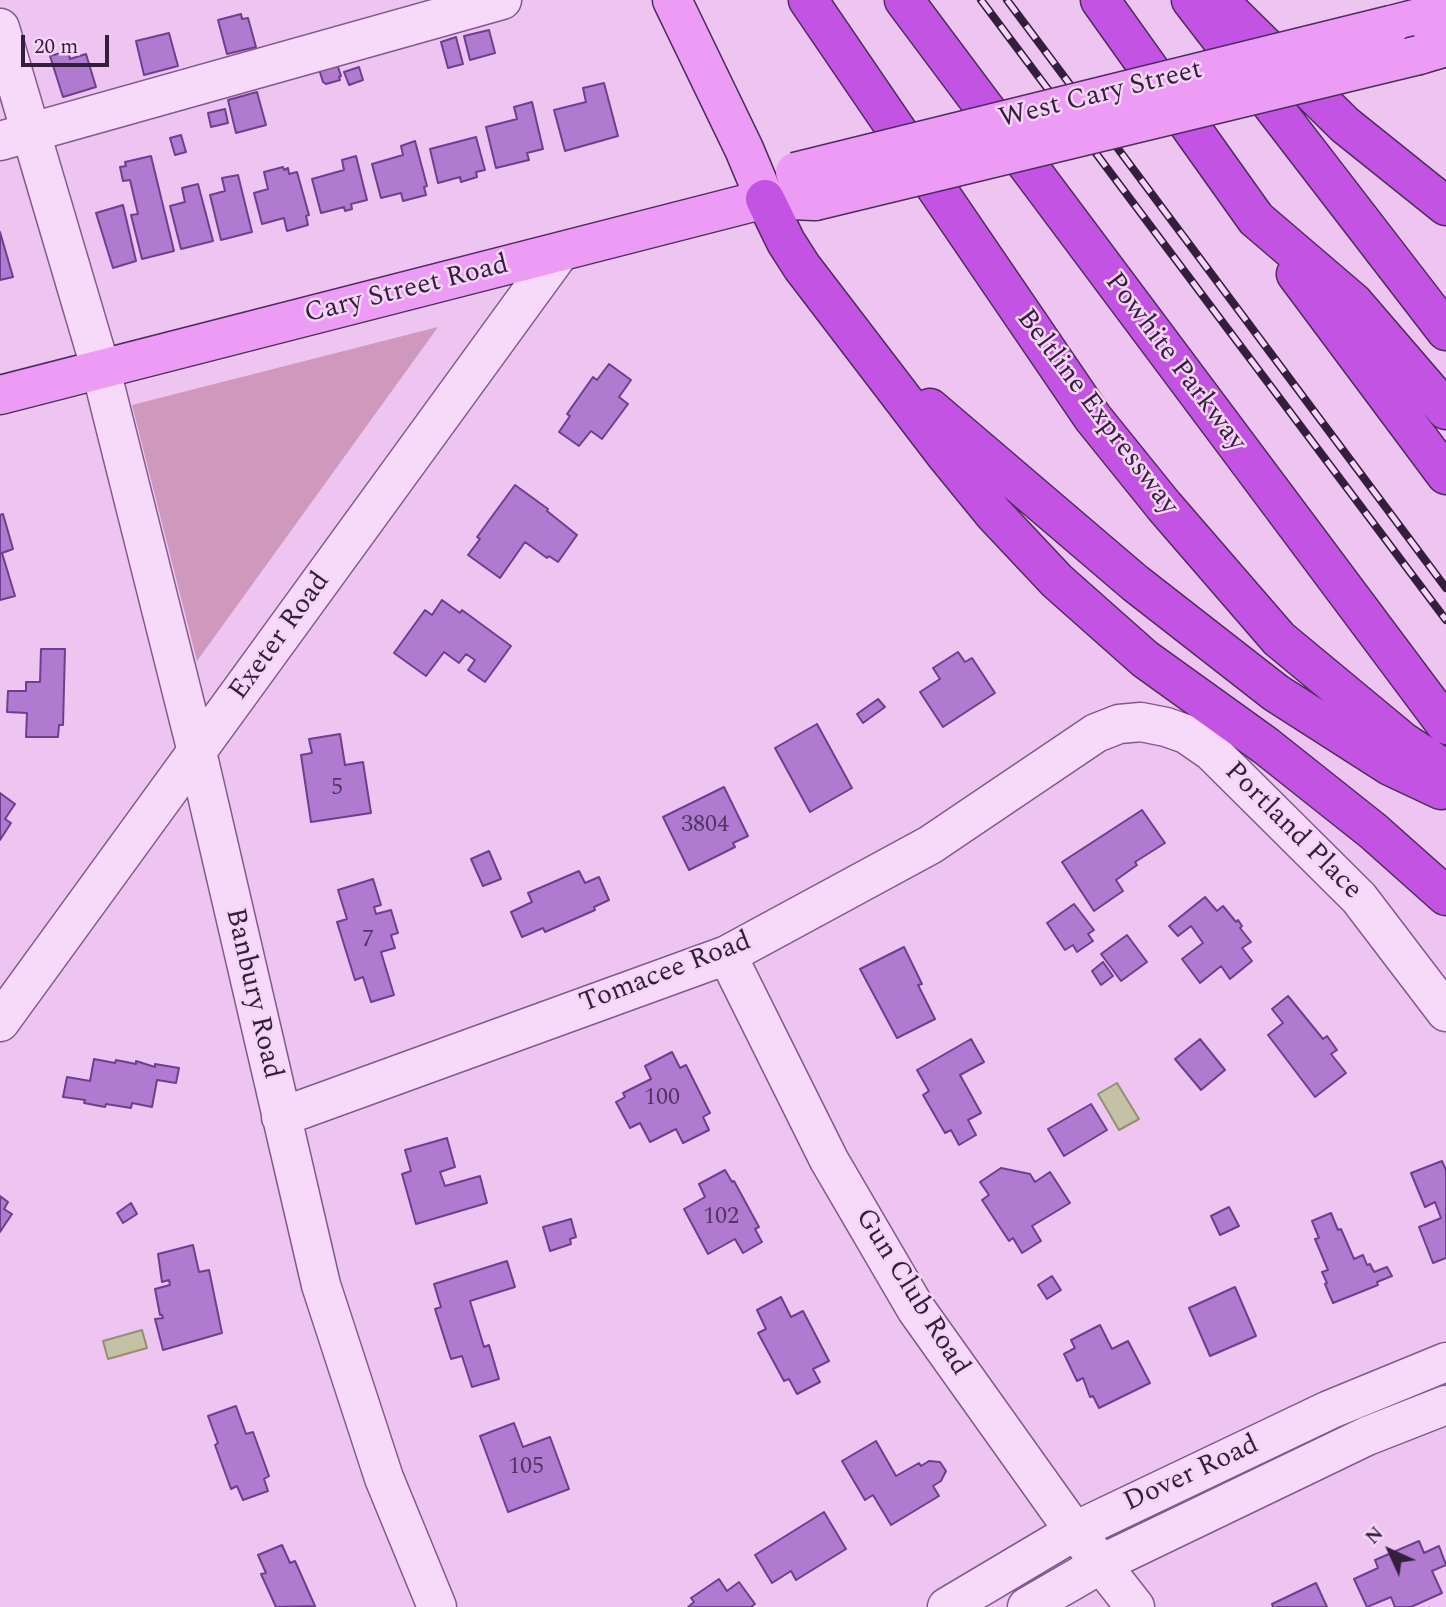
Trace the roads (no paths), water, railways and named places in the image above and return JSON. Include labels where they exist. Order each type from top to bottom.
[{"type":"highway","name":"Beltline Expressway","points":[[808,0],[1093,418],[1173,516],[1270,629],[1402,741],[1446,770]]},
{"type":"highway","name":"Powhite Parkway","points":[[904,0],[1446,725]]},
{"type":"highway","points":[[1100,0],[1256,219],[1446,475]]},
{"type":"highway","points":[[1191,0],[1446,331]]},
{"type":"highway","points":[[1218,0],[1345,125],[1446,205]]},
{"type":"highway","points":[[765,200],[802,267],[994,514],[1057,581],[1145,659],[1266,746],[1373,831],[1446,896]]},
{"type":"highway","points":[[1256,219],[1353,302],[1446,410]]},
{"type":"highway","points":[[877,364],[1135,583],[1276,693],[1390,766],[1446,792]]},
{"type":"main road","points":[[672,0],[744,149],[765,200]]},
{"type":"main road","name":"West Cary Street","points":[[805,187],[1446,11]]},
{"type":"main road","name":"West Cary Street","points":[[805,187],[1433,51]]},
{"type":"main road","name":"Cary Street Road","points":[[0,395],[765,200],[805,187]]},
{"type":"street","points":[[16,137],[502,0]]},
{"type":"street","name":"Banbury Road","points":[[0,28],[16,137],[102,370],[197,752],[321,1285],[384,1478],[437,1607]]},
{"type":"street","name":"Exeter Road","points":[[0,1022],[560,252]]},
{"type":"street","name":"Portland Place","points":[[1096,733],[1119,724],[1153,724],[1186,734],[1212,752],[1359,898],[1446,1012]]},
{"type":"street","name":"Tomacee Road","points":[[281,1116],[727,955],[930,845],[1096,733]]},
{"type":"street","name":"Gun Club Road","points":[[727,955],[829,1160],[916,1309],[1074,1531],[1135,1607]]},
{"type":"street","name":"Dover Road","points":[[947,1607],[1074,1531],[1329,1410],[1446,1362]]},
{"type":"street","name":"Dover Road","points":[[1027,1607],[1101,1564],[1367,1436],[1446,1405]]},
{"type":"railway","points":[[981,0],[1446,620]]},
{"type":"railway","points":[[1007,0],[1446,588]]}]
